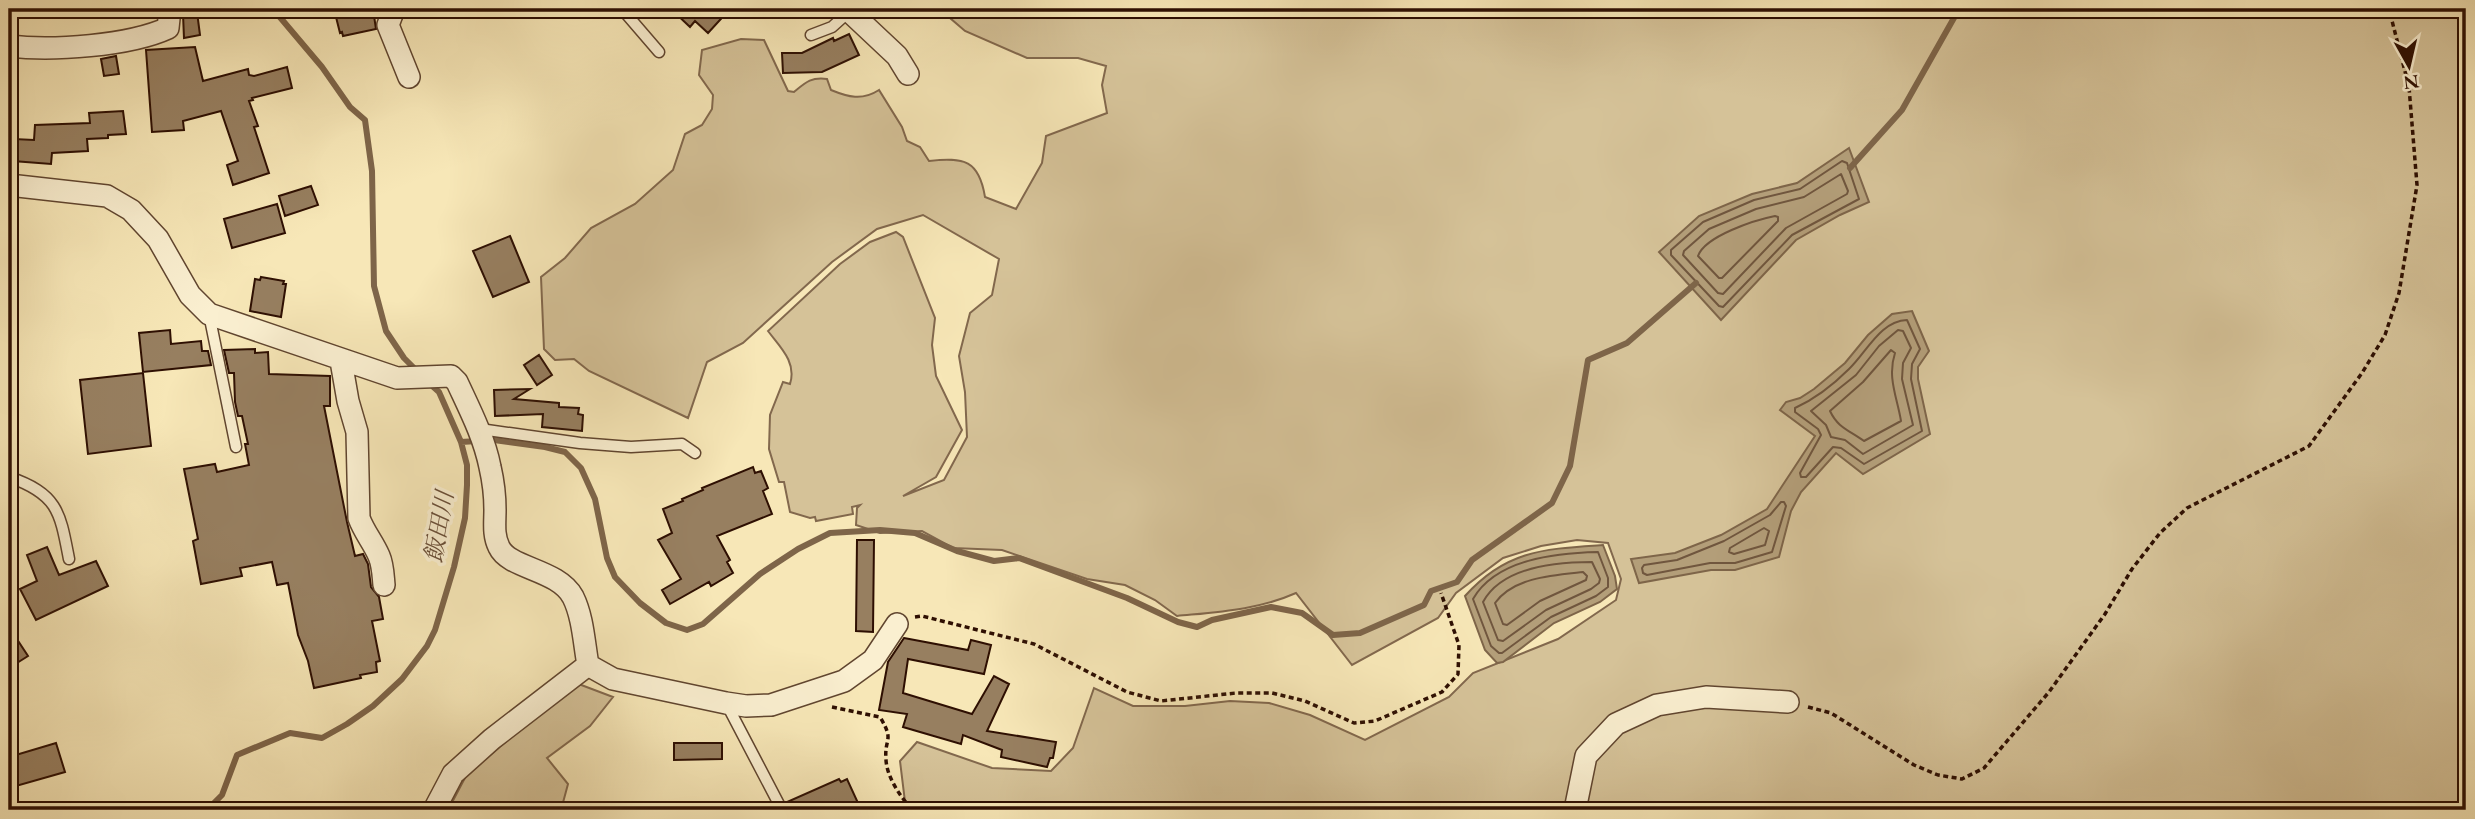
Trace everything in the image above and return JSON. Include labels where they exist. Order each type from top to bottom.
[{"type":"street","points":[[9,46],[26,48],[102,44],[155,34],[168,28],[170,9]]},
{"type":"street","points":[[394,9],[388,25],[409,77]]},
{"type":"street","points":[[847,9],[897,56],[908,74]]},
{"type":"street","points":[[9,185],[107,196],[131,210],[158,239],[190,295],[209,314],[397,378],[451,376],[457,382],[480,429],[490,468],[495,508],[494,527],[499,549],[513,560],[559,581],[572,595],[579,613],[588,666]]},
{"type":"street","points":[[341,361],[357,432],[359,518],[363,531],[383,565],[384,585]]},
{"type":"street","points":[[588,666],[613,679],[726,703],[746,706],[771,705],[844,681],[873,660],[897,624]]},
{"type":"street","points":[[434,810],[453,774],[492,740],[588,666]]},
{"type":"street","points":[[1575,810],[1586,756],[1616,724],[1657,705],[1706,697],[1788,702]]},
{"type":"lane","points":[[622,9],[659,52]]},
{"type":"lane","points":[[811,35],[832,27],[842,18],[842,9]]},
{"type":"lane","points":[[209,314],[236,447]]},
{"type":"lane","points":[[480,429],[618,446],[682,443],[695,453]]},
{"type":"lane","points":[[9,477],[38,490],[56,507],[69,559]]},
{"type":"lane","points":[[726,703],[782,810]]},
{"type":"path","points":[[1788,702],[1830,713],[1914,765],[1938,775],[1962,779],[1973,774],[1984,768],[2049,692],[2105,614],[2132,569],[2160,533],[2186,508],[2309,446],[2385,335],[2399,293],[2417,186],[2409,87],[2389,9]]},
{"type":"path","points":[[897,624],[909,617],[922,616],[1034,644],[1127,692],[1161,701],[1236,693],[1272,694],[1305,701],[1354,723],[1375,721],[1442,692],[1458,674],[1459,645],[1441,593]]},
{"type":"path","points":[[827,706],[880,717],[890,733],[886,761],[894,785],[912,810]]},
{"type":"shaded area","points":[[945,9],[2466,9],[2466,810],[906,810],[900,761],[917,742],[992,768],[1051,771],[1073,748],[1094,688],[1133,706],[1185,706],[1230,701],[1269,703],[1310,715],[1365,740],[1449,697],[1473,673],[1558,639],[1616,600],[1621,579],[1608,543],[1577,540],[1541,546],[1503,558],[1456,593],[1438,618],[1352,665],[1296,593],[1252,607],[1177,616],[1155,600],[1125,585],[1087,579],[1002,550],[953,548],[922,531],[880,533],[856,525],[857,508],[860,505],[852,507],[853,514],[816,521],[815,517],[790,512],[784,482],[779,482],[769,449],[770,415],[783,382],[790,384],[792,376],[786,355],[768,331],[840,264],[870,242],[896,232],[903,237],[935,318],[932,345],[936,376],[962,430],[936,477],[903,496],[944,480],[967,437],[965,392],[959,356],[970,313],[992,295],[999,259],[923,215],[877,229],[832,262],[743,343],[707,362],[688,418],[589,371],[574,359],[555,360],[544,349],[541,277],[565,258],[591,228],[635,204],[673,170],[685,134],[702,125],[712,109],[713,95],[699,75],[702,50],[741,39],[764,40],[788,91],[794,92],[809,81],[817,79],[827,79],[831,90],[849,96],[867,96],[879,90],[902,127],[907,141],[920,147],[929,161],[952,160],[968,164],[979,175],[985,197],[1016,209],[1042,163],[1046,136],[1107,113],[1102,85],[1106,66],[1078,58],[1027,58],[965,31],[950,18]]},
{"type":"shaded area","points":[[576,683],[613,697],[590,726],[547,758],[568,784],[561,810],[448,810],[467,774]]},
{"type":"water","points":[[1849,148],[1869,202],[1796,240],[1721,320],[1659,252],[1699,216],[1752,194],[1797,183]]},
{"type":"water","points":[[1912,311],[1929,351],[1918,367],[1918,379],[1930,434],[1863,474],[1836,453],[1801,492],[1791,511],[1779,557],[1735,570],[1711,570],[1639,583],[1631,559],[1675,553],[1721,535],[1767,509],[1815,436],[1780,410],[1786,402],[1800,398],[1814,389],[1845,363],[1868,335],[1892,314]]},
{"type":"water","points":[[1603,545],[1617,589],[1600,602],[1554,623],[1503,662],[1497,663],[1485,650],[1465,596],[1496,569],[1527,555],[1562,548]]},
{"type":"building","points":[[334,9],[373,9],[376,29],[343,36]]},
{"type":"building","points":[[671,9],[730,9],[708,33],[695,21],[690,27]]},
{"type":"building","points":[[197,12],[200,35],[184,38],[183,14]]},
{"type":"building","points":[[849,34],[859,55],[822,72],[783,73],[782,53],[802,53],[833,38],[834,41]]},
{"type":"building","points":[[195,47],[203,81],[248,69],[249,75],[254,76],[287,67],[292,88],[249,101],[258,126],[254,127],[269,173],[233,185],[227,165],[238,161],[221,111],[183,121],[184,130],[152,132],[146,50]]},
{"type":"building","points":[[116,56],[119,74],[104,76],[101,59]]},
{"type":"building","points":[[123,111],[126,134],[87,139],[88,151],[52,153],[51,164],[13,161],[14,139],[34,140],[35,125],[90,123],[89,113]]},
{"type":"building","points":[[311,186],[318,205],[285,216],[279,196]]},
{"type":"building","points":[[277,204],[285,233],[232,248],[224,219]]},
{"type":"building","points":[[510,236],[529,282],[493,297],[473,251]]},
{"type":"building","points":[[261,277],[284,281],[283,284],[286,284],[281,317],[250,311],[255,279],[260,280]]},
{"type":"building","points":[[170,330],[171,344],[201,341],[202,351],[208,351],[211,365],[143,372],[139,333]]},
{"type":"building","points":[[255,349],[255,353],[268,352],[269,374],[330,376],[330,406],[324,406],[347,522],[355,556],[363,554],[368,564],[371,587],[379,597],[383,619],[372,621],[380,661],[376,662],[377,672],[360,675],[361,678],[314,688],[298,635],[288,583],[277,585],[272,562],[240,568],[242,576],[201,584],[193,541],[198,539],[184,469],[215,464],[217,472],[249,465],[242,416],[238,416],[235,402],[234,373],[229,373],[224,350]]},
{"type":"building","points":[[539,355],[552,375],[537,385],[524,365]]},
{"type":"building","points":[[143,373],[151,446],[88,454],[80,380]]},
{"type":"building","points":[[530,389],[514,399],[559,403],[559,407],[579,408],[578,414],[583,415],[582,431],[542,427],[543,414],[495,416],[494,390]]},
{"type":"building","points":[[753,467],[755,473],[761,471],[768,488],[763,491],[772,514],[717,536],[730,560],[727,562],[733,573],[711,586],[709,582],[670,604],[662,590],[681,579],[658,540],[672,533],[663,509],[683,501],[682,499],[703,490],[702,488]]},
{"type":"building","points":[[857,540],[874,540],[873,632],[856,631]]},
{"type":"building","points":[[47,547],[59,575],[96,561],[108,586],[36,620],[20,589],[37,581],[27,555]]},
{"type":"building","points":[[9,627],[28,656],[9,668]]},
{"type":"building","points":[[904,638],[968,650],[971,640],[991,645],[984,674],[908,659],[903,693],[972,714],[994,676],[1009,684],[987,731],[1056,742],[1053,758],[1050,758],[1047,767],[1001,757],[1002,750],[963,735],[961,744],[903,727],[907,714],[879,710],[888,662]]},
{"type":"building","points":[[56,743],[65,772],[9,788],[9,757]]},
{"type":"building","points":[[674,743],[722,743],[722,759],[674,760]]},
{"type":"building","points":[[839,779],[841,782],[847,779],[858,803],[842,810],[790,810],[787,802]]},
{"type":"waterway","name":"飯田川","points":[[273,9],[322,67],[350,107],[365,120],[372,171],[374,286],[386,331],[404,358],[419,373]]},
{"type":"waterway","points":[[1850,168],[1902,110],[1959,9]]},
{"type":"waterway","points":[[461,442],[494,440],[565,452],[581,468],[595,499],[607,558],[615,577],[640,603],[666,623],[687,630],[703,624],[760,574],[798,549],[830,533],[880,530],[915,533],[957,551],[994,561],[1019,558],[1127,598],[1178,622],[1197,627],[1212,620],[1271,607],[1302,613],[1333,635],[1360,633],[1424,605],[1431,591],[1457,582],[1472,560],[1552,503],[1570,466],[1588,360],[1627,343],[1696,283]]},
{"type":"waterway","name":"飯田川","points":[[207,810],[222,795],[237,755],[290,733],[322,738],[347,724],[373,706],[402,679],[427,646],[435,630],[454,567],[465,518],[467,485],[467,465],[461,442],[439,392],[429,383]]}]
